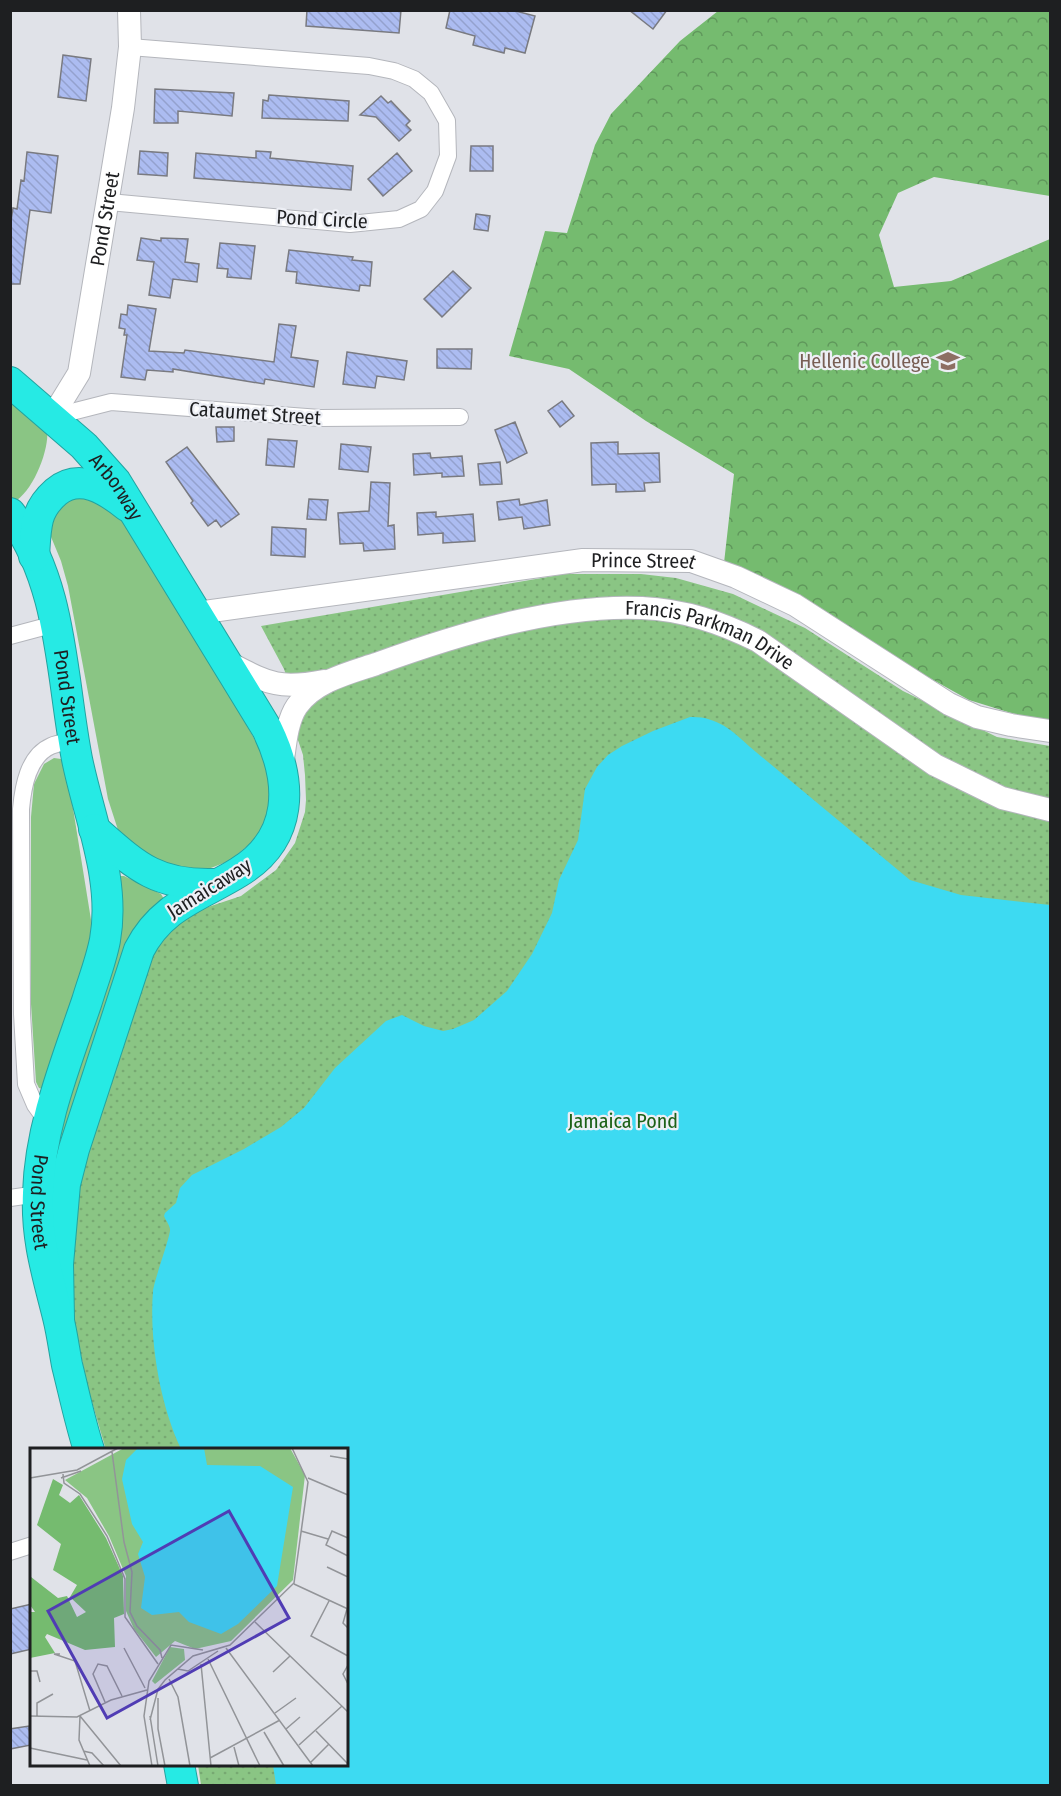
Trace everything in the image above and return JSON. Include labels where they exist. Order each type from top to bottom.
[{"type":"highway","name":"Arborway","points":[[10,382],[100,461],[135,512],[197,614]]},
{"type":"highway","points":[[34,556],[38,520],[44,506],[55,493],[71,483],[84,483],[99,487],[135,512]]},
{"type":"highway","points":[[10,513],[26,537],[34,556]]},
{"type":"highway","points":[[10,531],[34,556]]},
{"type":"highway","name":"Pond Street","points":[[34,556],[48,593],[55,624],[74,740]]},
{"type":"highway","name":"Jamaicaway","points":[[59,1318],[58,1255],[65,1184],[74,1149],[135,960],[148,933],[178,905],[254,861],[273,838],[284,808],[285,791],[282,767],[267,729],[197,614]]},
{"type":"highway","points":[[48,1123],[105,942],[107,894],[74,740]]},
{"type":"highway","points":[[94,829],[135,865],[158,877],[189,884],[215,884]]},
{"type":"highway","name":"Pond Street","points":[[48,1123],[41,1156],[24,1196],[40,1244],[59,1318],[88,1448]]},
{"type":"highway","points":[[179,1766],[183,1785]]},
{"type":"main road","name":"Pond Street","points":[[52,417],[79,373],[108,202],[130,47],[129,10]]},
{"type":"main road","name":"Prince Street","points":[[197,614],[583,560],[692,561],[736,576],[795,605],[949,704],[977,717],[1050,731]]},
{"type":"main road","name":"Francis Parkman Drive","points":[[282,767],[289,730],[297,706],[312,691],[334,679],[447,640],[536,618],[616,608],[640,608],[685,612],[728,626],[758,641],[935,765],[1002,798],[1050,810]]},
{"type":"main road","name":"Francis Parkman Drive","points":[[227,662],[278,685],[298,685],[334,679]]},
{"type":"street","name":"Pond Circle","points":[[108,202],[350,224],[399,219],[421,209],[435,191],[448,156],[447,121],[431,93],[414,80],[394,71],[369,66],[130,47]]},
{"type":"street","name":"Cataumet Street","points":[[52,417],[111,402],[320,418],[460,417]]},
{"type":"street","points":[[10,636],[55,624]]},
{"type":"street","name":"Pond Street","points":[[48,1123],[35,1105],[26,1084],[16,1014],[16,933],[21,822],[25,785],[31,768],[43,751],[74,740]]},
{"type":"street","points":[[10,1552],[30,1546]]},
{"type":"green space","points":[[718,11],[1050,11],[1050,196],[934,177],[898,193],[879,235],[894,287],[951,281],[1050,239],[1050,722],[969,700],[724,563],[734,474],[646,421],[569,369],[509,356],[545,231],[567,233],[595,145],[611,114],[680,41]]},
{"type":"green space","points":[[10,392],[47,429],[46,447],[39,469],[28,489],[14,502],[10,498]]},
{"type":"green space","points":[[75,495],[112,504],[213,667],[262,752],[274,784],[266,823],[251,843],[229,861],[203,871],[156,865],[118,830],[108,799],[68,586],[49,532],[51,516]]},
{"type":"green space","name":"Jamaica Pond","points":[[565,574],[641,574],[676,578],[733,594],[805,628],[903,691],[997,737],[1050,746],[1050,1785],[201,1785],[198,1766],[348,1766],[348,1448],[105,1448],[87,1385],[70,1300],[65,1261],[82,1169],[150,959],[170,927],[202,909],[241,896],[276,870],[295,843],[305,812],[303,755],[297,737],[300,716],[284,669],[261,626]]},
{"type":"green space","points":[[54,758],[61,759],[66,765],[92,926],[90,947],[43,1089],[39,1088],[36,1082],[31,1004],[31,817],[34,784],[44,764]]},
{"type":"green space","points":[[120,876],[161,894],[164,899],[144,918],[129,940],[56,1166],[55,1136]]},
{"type":"water","name":"Jamaica Pond","points":[[690,717],[708,719],[723,725],[910,880],[961,895],[1050,905],[1050,1785],[276,1785],[273,1766],[348,1766],[348,1448],[181,1448],[162,1393],[153,1330],[153,1291],[170,1233],[165,1213],[176,1203],[180,1188],[192,1175],[281,1127],[304,1108],[335,1068],[386,1021],[402,1015],[424,1026],[443,1031],[453,1029],[474,1020],[507,991],[532,954],[552,913],[559,880],[578,840],[585,789],[597,767],[608,755],[622,746]]},
{"type":"building","points":[[307,10],[401,10],[399,33],[306,26]]},
{"type":"building","points":[[450,10],[512,10],[535,16],[525,53],[505,48],[504,53],[473,45],[475,36],[446,28]]},
{"type":"building","points":[[629,10],[667,10],[653,29]]},
{"type":"building","points":[[63,55],[91,59],[86,101],[58,97]]},
{"type":"building","points":[[155,89],[234,93],[232,116],[178,111],[178,123],[154,123]]},
{"type":"building","points":[[269,95],[349,101],[348,121],[262,118],[263,100],[268,101]]},
{"type":"building","points":[[381,96],[388,103],[391,101],[410,121],[406,125],[411,130],[399,141],[376,117],[360,115]]},
{"type":"building","points":[[471,146],[493,146],[493,171],[470,171]]},
{"type":"building","points":[[140,151],[168,153],[167,176],[138,174]]},
{"type":"building","points":[[256,151],[271,152],[270,158],[353,166],[351,190],[194,178],[196,153],[256,158]]},
{"type":"building","points":[[27,152],[58,156],[51,213],[30,210],[20,284],[10,284],[10,227],[13,208],[17,209],[21,180],[24,181]]},
{"type":"building","points":[[397,153],[412,171],[383,196],[368,179]]},
{"type":"building","points":[[476,214],[490,216],[488,231],[474,229]]},
{"type":"building","points":[[141,238],[161,241],[161,238],[188,239],[185,262],[199,264],[197,282],[173,279],[170,298],[149,295],[154,262],[137,260]]},
{"type":"building","points":[[220,243],[255,246],[251,279],[227,277],[228,269],[217,268]]},
{"type":"building","points":[[289,250],[353,257],[352,260],[372,262],[370,286],[360,285],[359,291],[296,283],[297,272],[286,271]]},
{"type":"building","points":[[453,271],[471,288],[442,317],[424,299]]},
{"type":"building","points":[[128,305],[156,309],[149,351],[184,353],[185,350],[274,362],[279,324],[296,326],[291,357],[318,361],[314,387],[265,379],[264,384],[173,369],[173,372],[147,370],[145,380],[121,377],[127,335],[124,335],[125,329],[119,328],[121,314],[127,315]]},
{"type":"building","points":[[437,349],[472,349],[471,369],[437,368]]},
{"type":"building","points":[[347,352],[407,361],[404,380],[377,376],[375,388],[343,384]]},
{"type":"building","points":[[562,401],[574,416],[560,427],[548,411]]},
{"type":"building","points":[[515,422],[527,453],[507,463],[495,430]]},
{"type":"building","points":[[216,427],[234,427],[234,441],[217,442]]},
{"type":"building","points":[[268,439],[297,441],[294,467],[266,465]]},
{"type":"building","points":[[618,442],[618,454],[659,453],[660,482],[644,483],[645,491],[616,492],[616,484],[592,485],[591,443]]},
{"type":"building","points":[[341,444],[371,447],[368,472],[339,469]]},
{"type":"building","points":[[187,447],[239,514],[221,527],[216,520],[208,526],[166,462]]},
{"type":"building","points":[[430,453],[431,458],[462,456],[464,476],[442,477],[442,473],[414,475],[413,454]]},
{"type":"building","points":[[500,462],[502,484],[480,485],[478,464]]},
{"type":"building","points":[[371,482],[390,483],[388,526],[394,525],[395,549],[364,551],[363,543],[340,544],[338,513],[369,511]]},
{"type":"building","points":[[309,499],[328,500],[326,520],[307,519]]},
{"type":"building","points":[[519,499],[520,505],[547,500],[550,525],[524,529],[522,517],[499,520],[497,502]]},
{"type":"building","points":[[436,512],[436,517],[473,514],[475,541],[443,543],[443,533],[418,535],[417,513]]},
{"type":"building","points":[[272,527],[306,529],[305,557],[271,555]]},
{"type":"building","points":[[30,1604],[30,1649],[10,1654],[10,1609]]},
{"type":"building","points":[[29,1726],[30,1745],[10,1749],[10,1729]]},
{"type":"place","name":"Hellenic College","points":[[948,361]]}]
